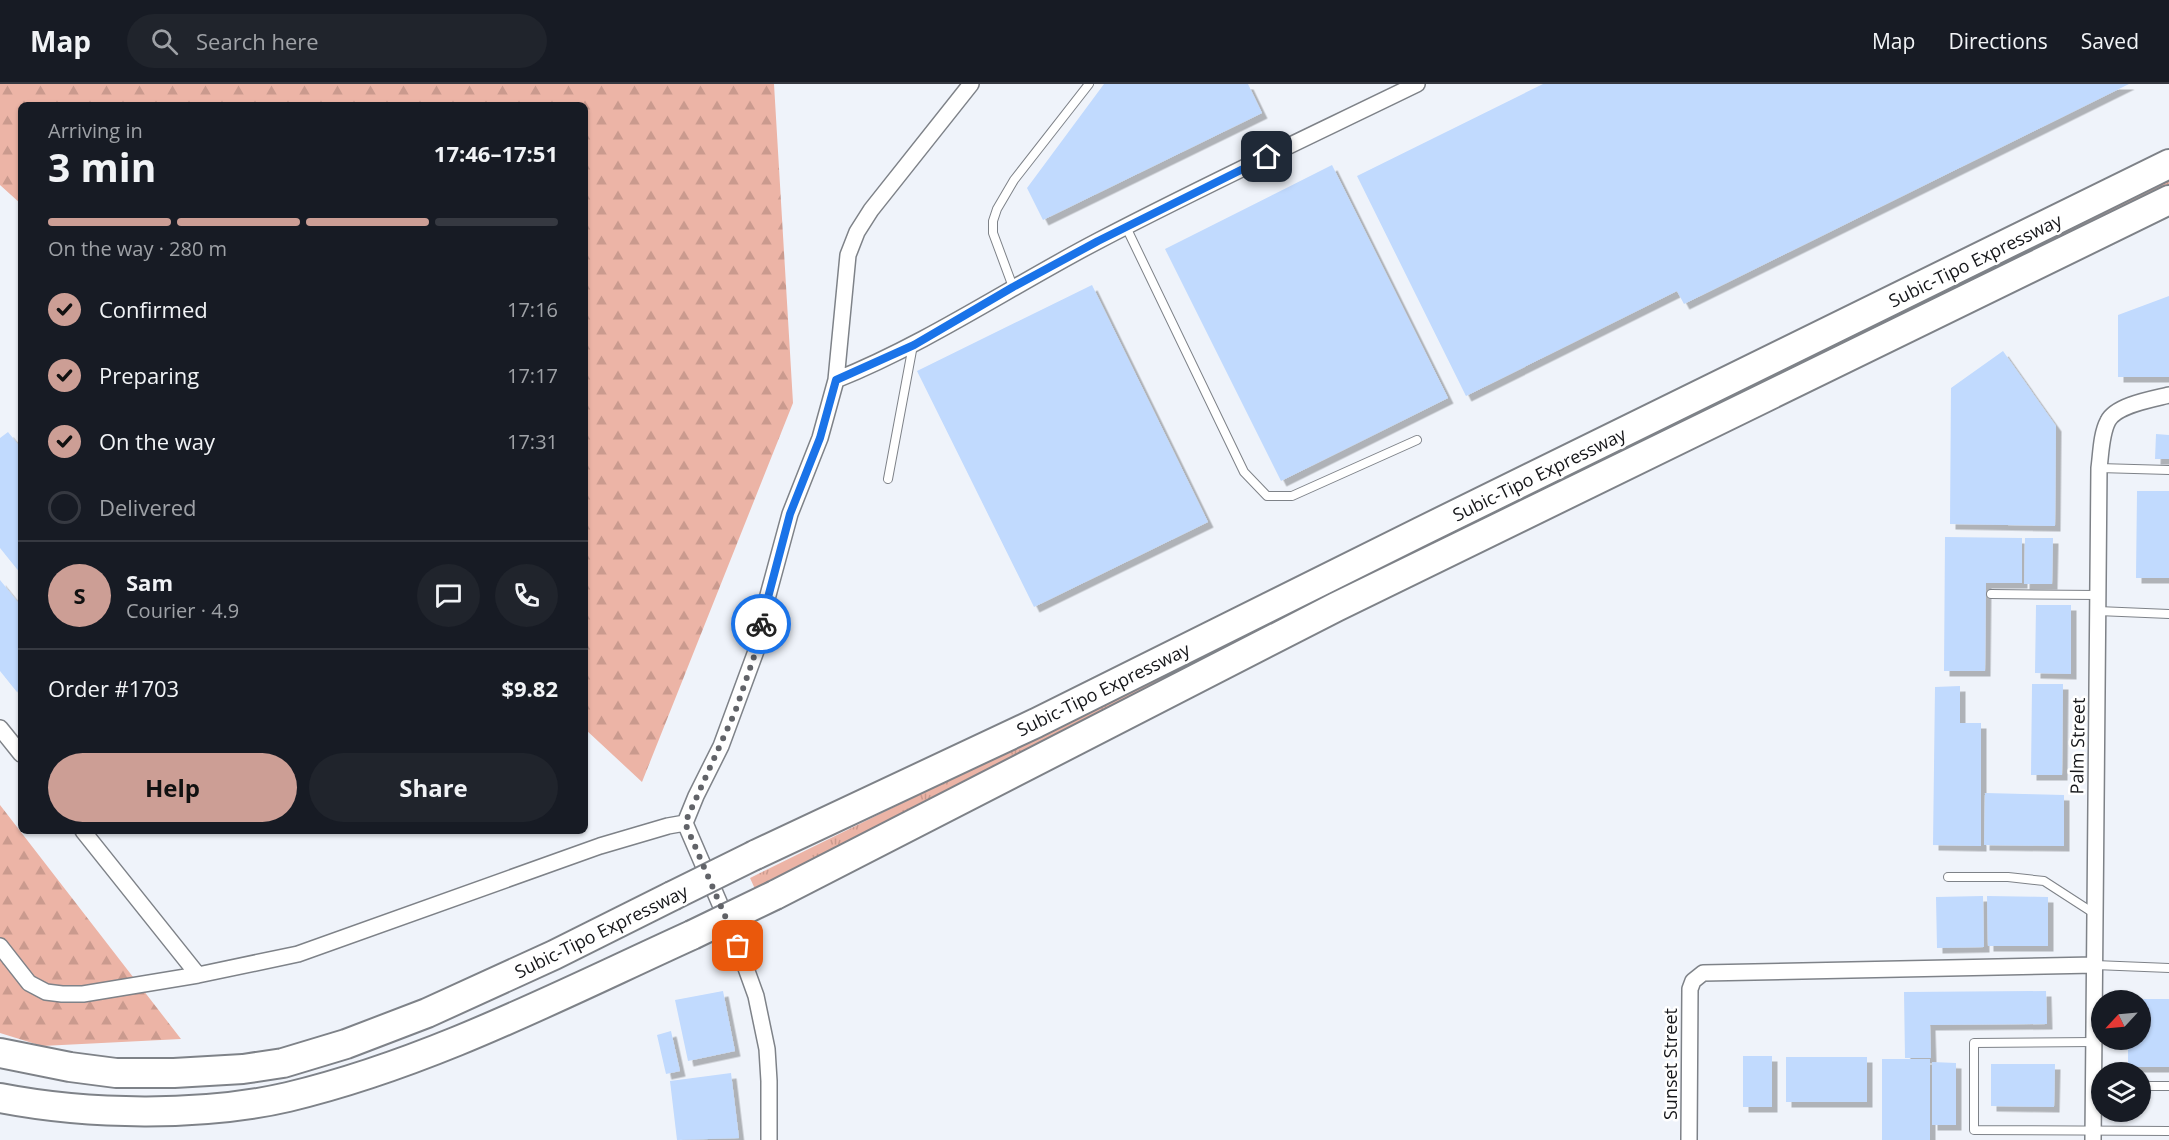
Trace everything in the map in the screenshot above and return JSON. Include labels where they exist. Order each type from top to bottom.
[{"type":"highway","name":"Subic-Tipo Expressway","points":[[0,1053],[70,1067],[116,1072],[243,1069],[283,1063],[346,1044],[427,1013],[554,955],[755,855],[1036,723],[2169,164]]},
{"type":"highway","name":"Subic-Tipo Expressway","points":[[0,1098],[102,1109],[173,1112],[243,1105],[286,1097],[356,1079],[410,1061],[692,935],[775,895],[1336,607],[2169,200]]},
{"type":"street","points":[[769,1140],[769,1081],[766,1049],[756,996],[734,936],[685,823],[696,795],[721,747],[746,682],[756,651],[764,610],[790,514],[820,438],[836,380],[848,255],[857,232],[871,210],[971,84]]},
{"type":"street","points":[[836,380],[914,345],[1013,287],[1126,227],[1417,84]]},
{"type":"street","name":"Palm Street","points":[[2095,990],[2099,468],[2108,419],[2121,410],[2142,401],[2169,395]]},
{"type":"street","points":[[0,728],[18,750]]},
{"type":"street","points":[[0,946],[29,983],[46,992],[83,994],[198,975],[298,954],[600,846],[685,823]]},
{"type":"street","points":[[85,834],[198,975]]},
{"type":"street","name":"Sunset Street","points":[[1689,1140],[1690,989],[1697,977],[1703,974],[2095,965]]},
{"type":"lane","points":[[1013,287],[993,233],[993,221],[997,209],[1014,180],[1089,84]]},
{"type":"lane","points":[[1126,227],[1244,472],[1267,496],[1292,496],[1417,440]]},
{"type":"lane","points":[[888,479],[914,345]]},
{"type":"lane","points":[[2099,468],[2169,470]]},
{"type":"lane","points":[[1991,594],[2098,603],[2169,614]]},
{"type":"lane","points":[[1948,877],[2008,877],[2044,881],[2095,914]]},
{"type":"lane","points":[[2095,965],[2169,968]]},
{"type":"lane","points":[[2091,1042],[1974,1043],[1974,1130],[2021,1130],[2093,1135],[2169,1131]]},
{"type":"lane","points":[[2151,1086],[2169,1086]]},
{"type":"lane","points":[[2021,1130],[2021,1140]]},
{"type":"green space","points":[[0,84],[774,84],[793,403],[642,782],[588,732],[588,102],[18,102],[18,201],[0,185]]},
{"type":"green space","points":[[2169,178],[2169,188],[987,770],[755,889],[750,878]]},
{"type":"green space","points":[[0,805],[18,828],[18,834],[22,834],[181,1039],[42,1046],[0,1033]]},
{"type":"building","points":[[1104,84],[1248,84],[1262,113],[1043,220],[1027,188]]},
{"type":"building","points":[[1543,84],[2129,84],[1684,304],[1677,291],[1466,396],[1357,176]]},
{"type":"building","points":[[1332,165],[1448,398],[1281,481],[1165,249]]},
{"type":"building","points":[[1092,285],[1208,522],[1034,607],[917,371]]},
{"type":"building","points":[[2169,296],[2169,377],[2118,377],[2118,315]]},
{"type":"building","points":[[2003,351],[2056,426],[2055,526],[1950,524],[1951,388]]},
{"type":"building","points":[[8,432],[18,444],[18,570],[0,548],[0,438]]},
{"type":"building","points":[[2156,434],[2169,435],[2169,459],[2155,459]]},
{"type":"building","points":[[2137,491],[2169,491],[2169,578],[2136,578]]},
{"type":"building","points":[[1945,537],[2022,538],[2022,583],[1986,583],[1985,671],[1944,671]]},
{"type":"building","points":[[2025,538],[2053,538],[2052,584],[2024,584]]},
{"type":"building","points":[[0,580],[18,602],[18,691],[0,671]]},
{"type":"building","points":[[2036,605],[2071,605],[2071,674],[2035,673]]},
{"type":"building","points":[[2032,684],[2063,684],[2062,775],[2031,775]]},
{"type":"building","points":[[1960,686],[1960,723],[1981,723],[1981,846],[1933,845],[1935,687]]},
{"type":"building","points":[[1985,793],[2064,795],[2064,846],[1984,845]]},
{"type":"building","points":[[1983,896],[1984,947],[1937,948],[1936,897]]},
{"type":"building","points":[[1987,896],[2048,897],[2048,946],[1988,946]]},
{"type":"building","points":[[723,991],[735,1051],[688,1061],[675,1000]]},
{"type":"building","points":[[2046,991],[2047,1024],[1930,1025],[1931,1058],[1905,1058],[1904,992]]},
{"type":"building","points":[[2151,999],[2169,999],[2169,1067],[2151,1067],[2151,1062],[2128,1062],[2128,1050],[2151,1050]]},
{"type":"building","points":[[671,1031],[680,1071],[666,1074],[657,1035]]},
{"type":"building","points":[[1743,1056],[1772,1056],[1772,1107],[1743,1107]]},
{"type":"building","points":[[1786,1057],[1867,1057],[1867,1102],[1786,1102]]},
{"type":"building","points":[[1882,1059],[1930,1059],[1930,1140],[1882,1140]]},
{"type":"building","points":[[1932,1062],[1956,1063],[1956,1125],[1932,1125]]},
{"type":"building","points":[[1991,1064],[2055,1064],[2054,1107],[1991,1106]]},
{"type":"building","points":[[731,1073],[739,1138],[677,1140],[670,1081]]},
{"type":"way so far","points":[[738,946],[685,823],[735,712],[756,651],[761,624]]},
{"type":"route","points":[[761,624],[790,514],[820,438],[836,380],[914,345],[1098,241],[1267,157]]}]
